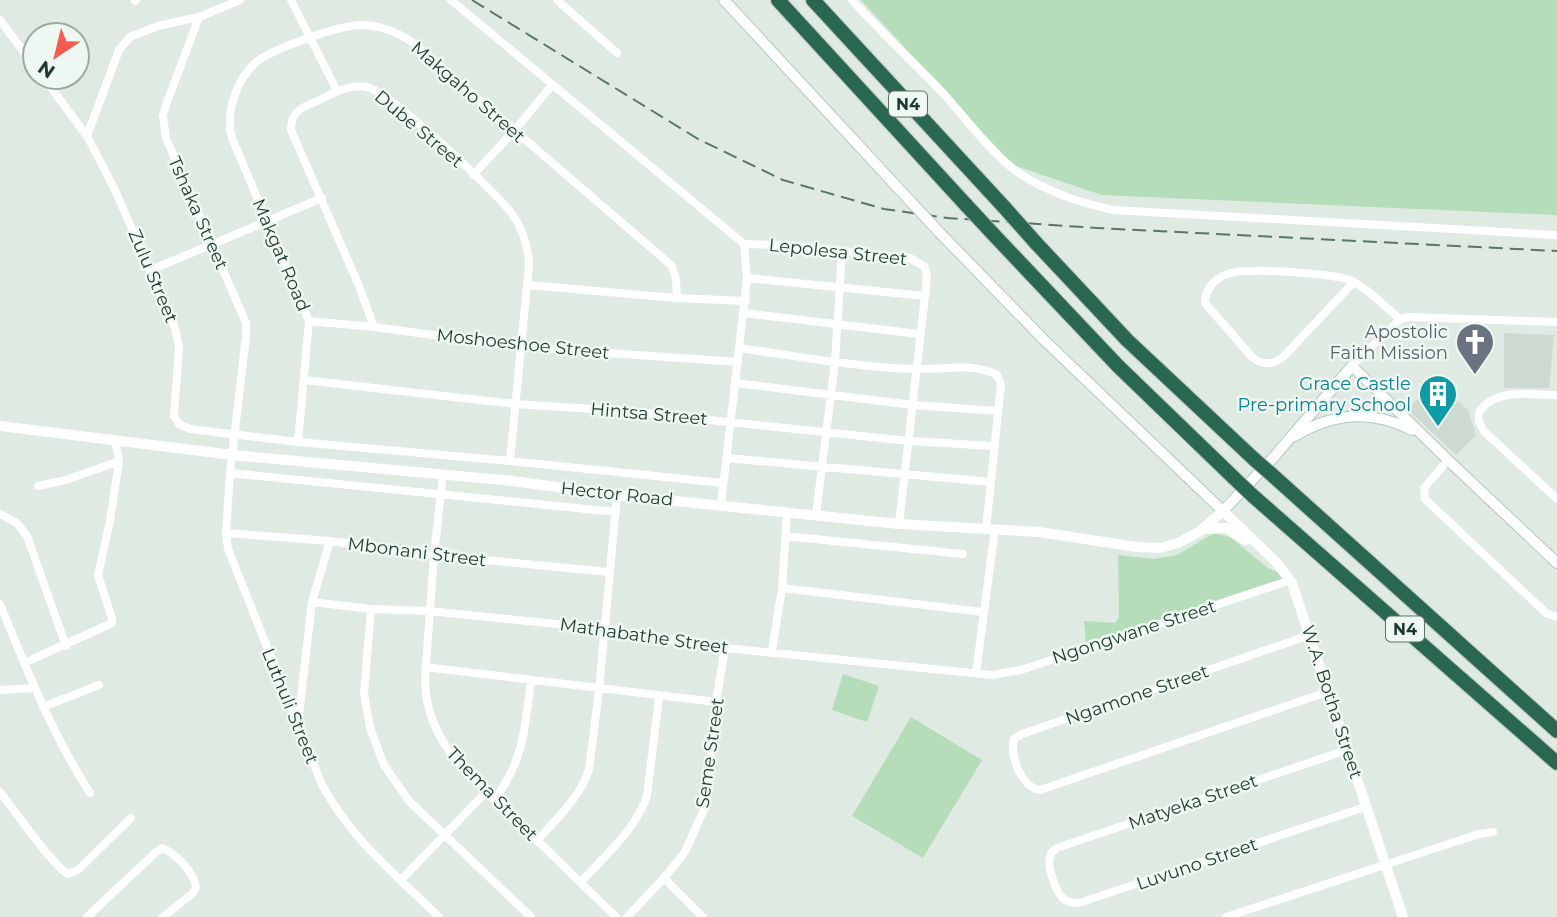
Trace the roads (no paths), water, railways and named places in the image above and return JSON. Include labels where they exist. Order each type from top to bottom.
[{"type":"highway","name":"N4","points":[[778,0],[1118,366],[1253,496],[1557,763]]},
{"type":"highway","name":"N4","points":[[813,0],[1127,340],[1255,460],[1557,731]]},
{"type":"main road","points":[[724,0],[940,233],[1044,340],[1223,511],[1352,366],[1557,563]]},
{"type":"main road","points":[[1288,440],[1329,420],[1366,415],[1396,422],[1413,430],[1436,449]]},
{"type":"street","points":[[87,136],[123,44],[138,32],[199,17],[240,0]]},
{"type":"street","points":[[291,0],[337,91]]},
{"type":"street","points":[[451,0],[744,244],[746,301],[721,505]]},
{"type":"street","points":[[557,0],[617,53]]},
{"type":"street","points":[[852,0],[1019,173],[1083,203],[1113,210],[1557,235]]},
{"type":"street","name":"Tshaka Street","points":[[199,17],[166,105],[163,126],[246,323],[233,456]]},
{"type":"street","points":[[0,20],[21,48]]},
{"type":"street","name":"Makgaho Street","points":[[239,155],[228,116],[244,77],[255,62],[311,37],[340,28],[362,25],[400,34],[671,265],[675,271],[677,299]]},
{"type":"street","points":[[473,175],[552,85]]},
{"type":"street","name":"Dube Street","points":[[374,327],[322,198],[291,130],[291,120],[297,110],[337,91],[363,86],[378,91],[404,110],[511,213],[523,232],[528,250],[527,285],[510,461]]},
{"type":"street","name":"Zulu Street","points":[[53,91],[87,136],[115,190],[178,336],[174,416],[179,424]]},
{"type":"street","name":"Makgat Road","points":[[239,155],[309,321],[298,442]]},
{"type":"street","points":[[151,270],[322,198]]},
{"type":"street","name":"Lepolesa Street","points":[[744,244],[786,245],[916,259],[925,267],[925,296],[899,524]]},
{"type":"street","points":[[816,515],[828,432],[842,252]]},
{"type":"street","points":[[1354,282],[1284,356],[1274,363],[1261,363],[1252,357],[1205,303],[1207,291],[1211,286],[1224,276],[1238,272],[1330,276],[1354,282],[1400,319]]},
{"type":"street","points":[[747,278],[925,296]]},
{"type":"street","points":[[527,285],[677,299],[746,301]]},
{"type":"street","points":[[744,313],[919,334]]},
{"type":"street","points":[[1352,366],[1400,319],[1421,316],[1557,322]]},
{"type":"street","name":"Moshoeshoe Street","points":[[309,321],[521,347],[738,362]]},
{"type":"street","points":[[739,348],[835,361],[917,369],[954,367],[997,374],[1001,384],[991,482],[991,529],[976,673]]},
{"type":"street","name":"Hintsa Street","points":[[304,380],[514,404],[624,411],[909,441],[994,446]]},
{"type":"street","points":[[736,383],[913,405],[998,411]]},
{"type":"street","points":[[1557,395],[1503,395],[1485,405],[1479,412],[1478,419],[1486,433],[1557,499]]},
{"type":"street","name":"Hector Road","points":[[179,424],[190,429],[298,442],[723,483]]},
{"type":"street","name":"Hector Road","points":[[0,426],[233,456],[512,481],[617,495],[899,524],[1039,532],[1137,547],[1160,548],[1178,543],[1202,529],[1223,511]]},
{"type":"street","points":[[24,663],[106,627],[113,620],[100,584],[98,569],[110,521],[119,461],[115,440]]},
{"type":"street","name":"Luthuli Street","points":[[233,456],[226,533],[230,559],[322,785],[334,807],[363,844],[439,917]]},
{"type":"street","points":[[727,458],[991,482]]},
{"type":"street","points":[[1448,460],[1424,488],[1425,499],[1546,613],[1557,617]]},
{"type":"street","points":[[38,486],[66,480],[119,461]]},
{"type":"street","name":"Hector Road","points":[[230,473],[616,512]]},
{"type":"street","name":"Thema Street","points":[[443,475],[425,667],[425,692],[432,720],[452,756],[616,917]]},
{"type":"street","points":[[537,841],[575,798],[586,779],[599,690],[617,495]]},
{"type":"street","name":"W.A. Botha Street","points":[[1223,511],[1291,580],[1403,917]]},
{"type":"street","points":[[772,651],[782,588],[787,512]]},
{"type":"street","points":[[0,514],[17,523],[27,536],[65,646]]},
{"type":"street","points":[[1202,529],[1231,530],[1276,562]]},
{"type":"street","name":"Mbonani Street","points":[[226,533],[330,541],[434,555],[608,572]]},
{"type":"street","points":[[785,536],[963,554]]},
{"type":"street","points":[[298,723],[312,603],[330,541]]},
{"type":"street","name":"Ngongwane Street","points":[[976,673],[1002,674],[1021,670],[1291,580]]},
{"type":"street","points":[[782,588],[983,612]]},
{"type":"street","name":"Mathabathe Street","points":[[312,603],[429,611],[605,629],[725,648],[976,673]]},
{"type":"street","points":[[0,604],[60,744],[90,793]]},
{"type":"street","points":[[371,609],[364,693],[370,728],[384,765],[409,801],[531,917]]},
{"type":"street","name":"Ngamone Street","points":[[1310,635],[1018,736],[1013,742],[1012,751],[1024,782],[1035,790],[1047,788],[1327,692]]},
{"type":"street","name":"Seme Street","points":[[627,917],[685,852],[706,805],[716,702],[725,648]]},
{"type":"street","points":[[425,667],[716,702]]},
{"type":"street","points":[[494,800],[507,782],[521,753],[531,680]]},
{"type":"street","points":[[43,707],[99,684]]},
{"type":"street","points":[[0,690],[34,688]]},
{"type":"street","points":[[581,882],[628,831],[641,811],[647,796],[659,697]]},
{"type":"street","name":"Matyeka Street","points":[[1049,865],[1052,853],[1057,848],[1347,750]]},
{"type":"street","points":[[0,792],[53,862],[68,874],[78,870],[131,818]]},
{"type":"street","points":[[401,880],[486,792]]},
{"type":"street","name":"Luvuno Street","points":[[1049,865],[1059,894],[1070,902],[1082,902],[1366,807]]},
{"type":"street","points":[[1226,917],[1479,834],[1493,832]]},
{"type":"street","points":[[87,917],[155,852],[162,849],[169,851],[191,873],[196,887],[193,893],[163,917]]},
{"type":"street","points":[[664,878],[703,917]]},
{"type":"railway","points":[[472,0],[698,139],[783,180],[884,209],[948,218],[1097,228],[1557,251]]},
{"type":"place","name":"Apostolic Faith Mission","points":[[1475,376]]},
{"type":"place","name":"Grace Castle Pre-primary School","points":[[1438,428]]}]
